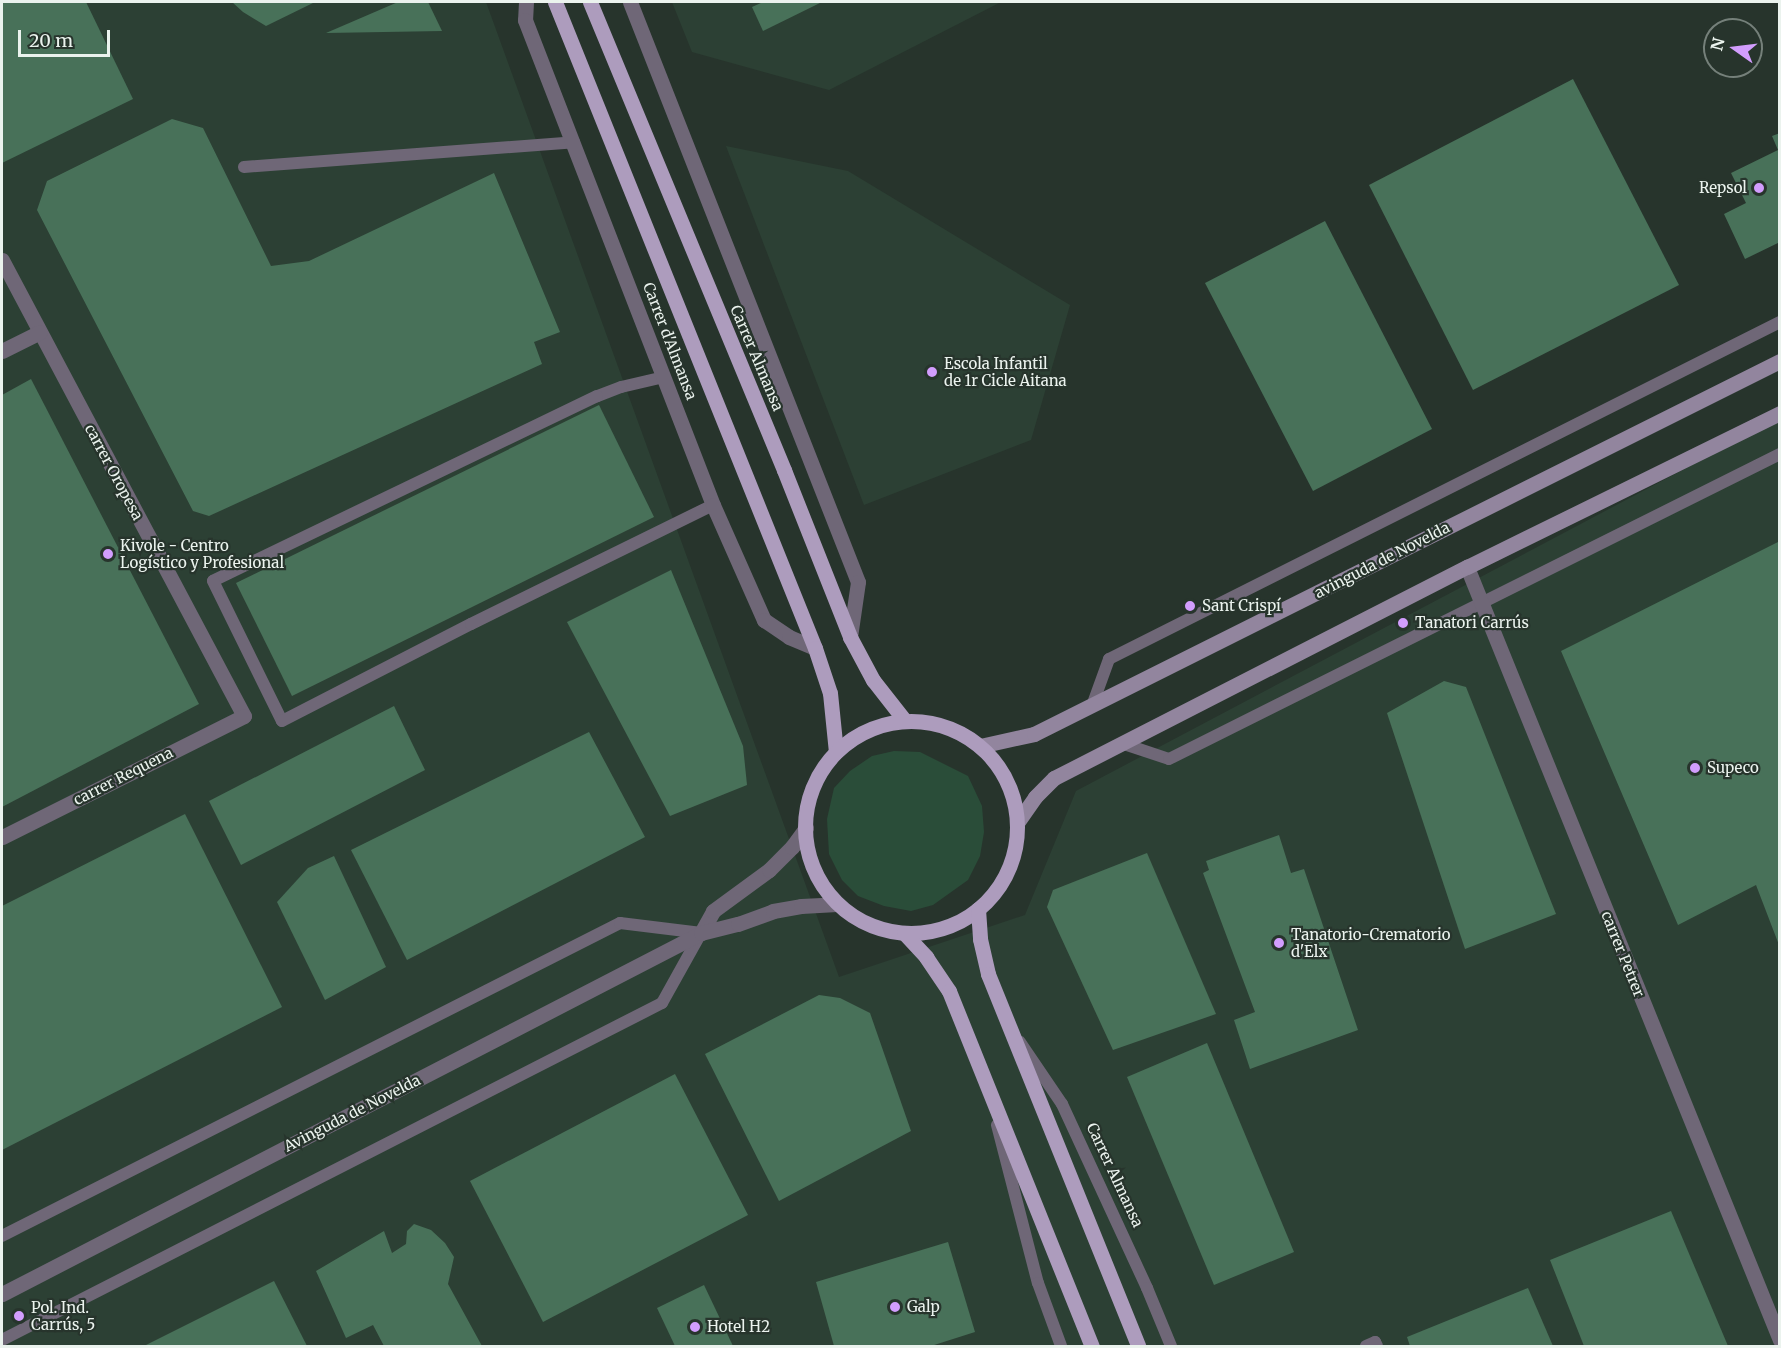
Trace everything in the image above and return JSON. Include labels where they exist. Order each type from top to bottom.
[{"type":"main road","name":"Carrer d'Almansa","points":[[555,2],[815,648],[830,693],[836,752]]},
{"type":"main road","name":"Carrer Almansa","points":[[590,2],[784,470],[850,637],[873,680],[905,721]]},
{"type":"main road","name":"avinguda de Novelda","points":[[980,746],[1034,734],[1779,361]]},
{"type":"main road","points":[[1017,823],[1035,797],[1054,778],[1467,567],[1779,413]]},
{"type":"main road","points":[[905,721],[928,722],[955,730],[980,746],[997,764],[1008,782],[1017,823],[1015,850],[1006,875],[995,892],[967,918],[943,928],[904,933],[862,922],[837,904],[815,871],[806,841],[806,815],[812,789],[823,768],[836,752],[851,739],[874,727],[905,721]]},
{"type":"main road","name":"Carrer Almansa","points":[[978,909],[980,939],[988,974],[1137,1347]]},
{"type":"main road","points":[[904,933],[926,957],[949,991],[1092,1347]]},
{"type":"street","name":"Carrer d'Almansa","points":[[517,2],[574,142],[713,506],[764,620],[789,637],[815,648]]},
{"type":"street","name":"Carrer d'Almansa","points":[[525,20],[526,2]]},
{"type":"street","points":[[630,2],[858,582],[850,637]]},
{"type":"street","name":"carrer Oropesa","points":[[2,260],[244,716]]},
{"type":"street","points":[[2,351],[40,332]]},
{"type":"street","name":"carrer Petrer","points":[[1467,567],[1779,1340]]},
{"type":"street","name":"carrer Requena","points":[[2,837],[244,716]]},
{"type":"street","points":[[701,933],[713,911],[769,870],[792,847],[806,828]]},
{"type":"street","name":"Avinguda de Novelda","points":[[2,1294],[701,933],[738,924],[773,911],[801,906],[837,904]]},
{"type":"lane","points":[[244,167],[574,142]]},
{"type":"lane","points":[[1092,705],[1109,659],[1779,322]]},
{"type":"lane","points":[[664,377],[621,387],[597,396],[213,581],[282,721],[471,624],[713,506]]},
{"type":"lane","points":[[1124,744],[1169,759],[1779,454]]},
{"type":"lane","points":[[2,1236],[620,923],[701,933],[662,1003],[2,1340]]},
{"type":"lane","name":"Carrer Almansa","points":[[1010,1028],[1062,1104],[1147,1288],[1170,1347]]},
{"type":"lane","points":[[988,1089],[1038,1283],[1060,1347]]},
{"type":"lane","points":[[1366,1347],[1375,1342],[1377,1347]]},
{"type":"shaded area","points":[[2,2],[486,2],[839,977],[1025,915],[1076,791],[1779,419],[1779,1346],[2,1346]]},
{"type":"shaded area","points":[[672,2],[1001,2],[829,90],[692,52]]},
{"type":"shaded area","name":"Escola Infantil de 1r Cicle Aitana","points":[[726,146],[848,171],[1070,305],[1031,440],[864,505]]},
{"type":"shaded area","points":[[894,751],[920,752],[968,776],[982,806],[984,832],[980,856],[968,880],[933,905],[911,911],[884,906],[858,896],[842,880],[829,854],[827,819],[834,788],[850,771],[872,756]]},
{"type":"building","points":[[2,2],[86,2],[133,99],[2,163]]},
{"type":"building","points":[[232,2],[315,2],[266,26],[243,12]]},
{"type":"building","points":[[398,2],[428,2],[442,31],[326,33]]},
{"type":"building","points":[[763,2],[822,2],[763,31],[752,7]]},
{"type":"building","points":[[1573,79],[1679,285],[1473,390],[1369,185]]},
{"type":"building","points":[[172,119],[203,128],[271,266],[309,261],[494,173],[560,332],[534,342],[542,364],[209,516],[193,511],[37,210],[47,181]]},
{"type":"building","name":"Repsol","points":[[1780,133],[1780,242],[1745,259],[1724,214],[1746,203],[1731,173],[1778,150],[1772,136]]},
{"type":"building","points":[[1325,221],[1432,429],[1313,491],[1205,283]]},
{"type":"building","points":[[31,379],[199,704],[2,807],[2,395]]},
{"type":"building","points":[[599,405],[654,517],[292,696],[236,583]]},
{"type":"building","name":"Supeco","points":[[1780,541],[1779,945],[1756,885],[1678,925],[1561,651]]},
{"type":"building","points":[[671,570],[743,746],[747,785],[670,816],[567,622]]},
{"type":"building","points":[[1444,681],[1466,687],[1556,914],[1465,949],[1387,713]]},
{"type":"building","points":[[394,706],[425,770],[241,865],[209,801]]},
{"type":"building","points":[[589,732],[645,837],[407,960],[351,850]]},
{"type":"building","points":[[185,814],[282,1007],[2,1150],[2,906]]},
{"type":"building","name":"Tanatorio-Crematorio d'Elx","points":[[1279,835],[1291,873],[1304,869],[1358,1030],[1250,1069],[1234,1020],[1255,1012],[1203,873],[1209,870],[1206,861]]},
{"type":"building","points":[[1147,853],[1216,1014],[1113,1050],[1047,907],[1053,890]]},
{"type":"building","points":[[334,856],[386,967],[325,1000],[277,902],[308,868]]},
{"type":"building","points":[[819,995],[840,998],[870,1013],[911,1131],[779,1201],[705,1054]]},
{"type":"building","points":[[1207,1043],[1294,1252],[1214,1285],[1127,1077]]},
{"type":"building","points":[[675,1074],[748,1215],[543,1322],[470,1181]]},
{"type":"building","points":[[1671,1211],[1728,1346],[1584,1346],[1550,1260]]},
{"type":"building","points":[[414,1224],[431,1230],[445,1243],[454,1257],[448,1284],[482,1346],[384,1346],[373,1325],[346,1338],[316,1271],[384,1231],[392,1253],[406,1244],[407,1231]]},
{"type":"building","name":"Galp","points":[[948,1242],[975,1332],[931,1346],[834,1346],[816,1282]]},
{"type":"building","points":[[274,1281],[307,1346],[144,1346]]},
{"type":"building","name":"Hotel H2","points":[[704,1285],[733,1346],[675,1346],[657,1308]]},
{"type":"building","points":[[1528,1288],[1553,1346],[1410,1346],[1407,1337]]},
{"type":"place","name":"Repsol","points":[[1759,188]]},
{"type":"place","name":"Escola Infantil de 1r Cicle Aitana","points":[[932,372]]},
{"type":"place","name":"Kivole - Centro Logístico y Profesional","points":[[108,554]]},
{"type":"place","name":"Sant Crispí","points":[[1190,606]]},
{"type":"place","name":"Tanatori Carrús","points":[[1403,623]]},
{"type":"place","name":"Supeco","points":[[1695,768]]},
{"type":"place","name":"Tanatorio-Crematorio d'Elx","points":[[1279,943]]},
{"type":"place","name":"Galp","points":[[895,1307]]},
{"type":"place","name":"Pol. Ind. Carrús, 5","points":[[19,1316]]},
{"type":"place","name":"Hotel H2","points":[[695,1327]]}]
